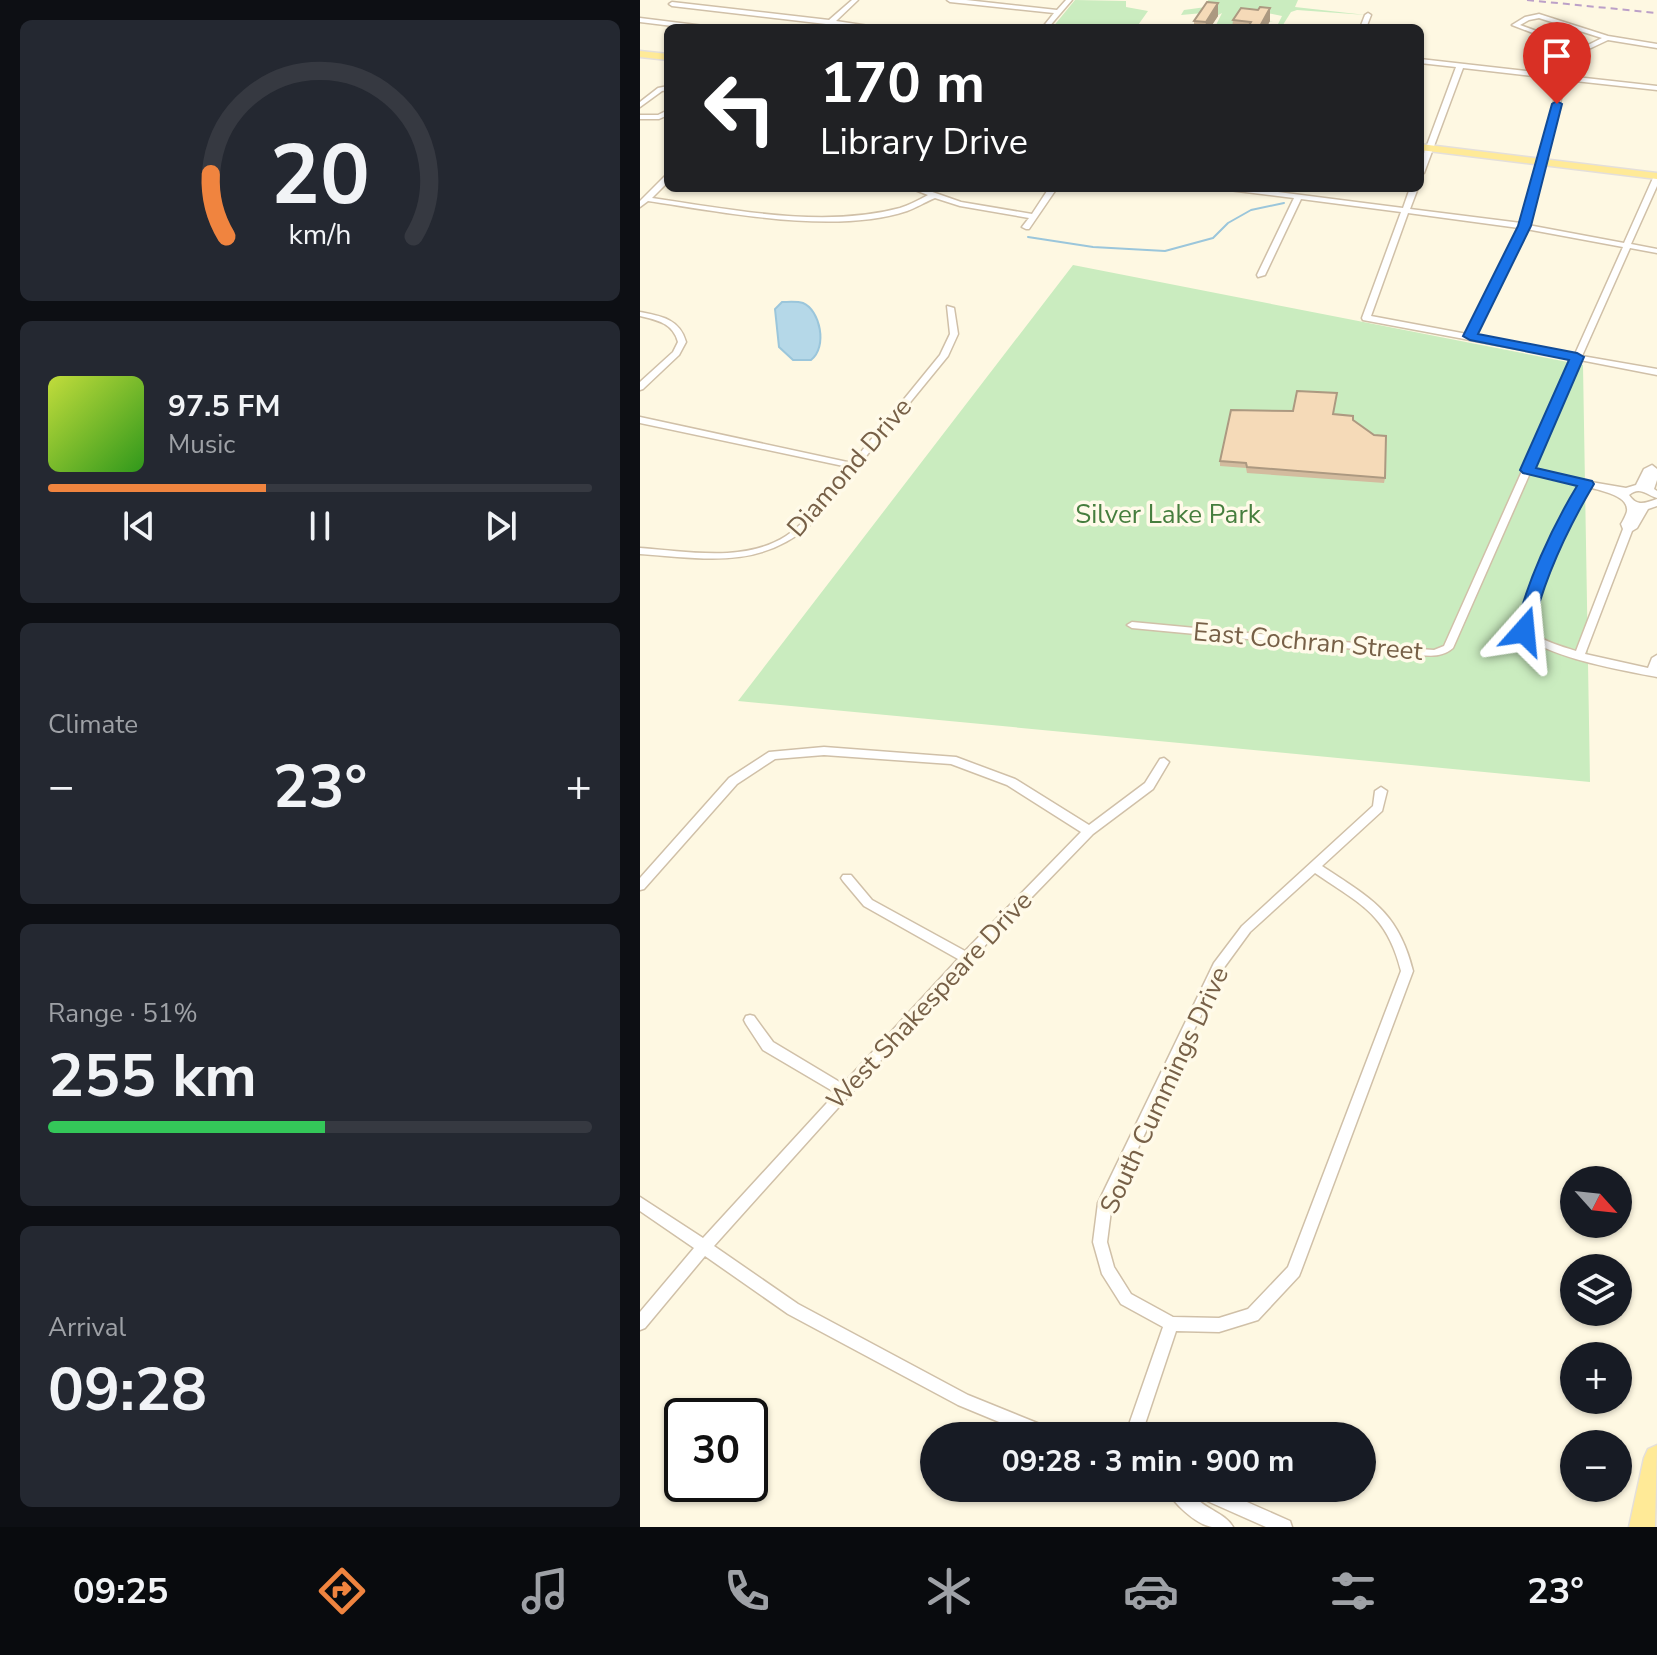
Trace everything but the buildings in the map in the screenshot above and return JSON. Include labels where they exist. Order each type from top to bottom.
[{"type":"main road","points":[[640,54],[664,57]]},
{"type":"main road","points":[[1425,148],[1657,177]]},
{"type":"main road","points":[[1642,1527],[1657,1458]]},
{"type":"street","points":[[829,24],[855,0]]},
{"type":"street","points":[[950,0],[1059,12]]},
{"type":"street","points":[[1048,24],[1069,0]]},
{"type":"street","points":[[675,2],[821,24]]},
{"type":"street","points":[[1365,24],[1368,15]]},
{"type":"street","points":[[1607,38],[1589,47],[1572,47],[1515,25],[1539,16],[1607,38],[1657,46]]},
{"type":"street","points":[[640,20],[672,24]]},
{"type":"street","points":[[1470,336],[1524,226],[1568,61]]},
{"type":"street","points":[[1424,62],[1657,88]]},
{"type":"street","points":[[1425,148],[1460,66]]},
{"type":"street","points":[[640,105],[664,88]]},
{"type":"street","points":[[640,117],[664,114]]},
{"type":"street","name":"East Cochran Street","points":[[1132,625],[1419,652],[1443,651],[1452,644],[1657,177]]},
{"type":"street","points":[[643,202],[664,182]]},
{"type":"street","points":[[923,192],[960,204],[1032,216]]},
{"type":"street","points":[[1026,227],[1050,192]]},
{"type":"street","points":[[1260,192],[1524,226],[1657,251]]},
{"type":"street","points":[[1413,192],[1366,318],[1657,372]]},
{"type":"street","points":[[643,202],[817,221],[902,211],[932,196]]},
{"type":"street","points":[[1261,275],[1298,197]]},
{"type":"street","name":"Diamond Drive","points":[[640,551],[737,554],[769,549],[799,532],[949,348],[955,326],[950,308]]},
{"type":"street","points":[[640,314],[670,323],[679,331],[682,342],[676,353],[640,387]]},
{"type":"street","points":[[640,420],[854,466]]},
{"type":"street","points":[[1627,497],[1649,491],[1657,456]]},
{"type":"street","points":[[1528,470],[1588,484],[1627,497],[1644,507]]},
{"type":"street","points":[[1588,484],[1571,509],[1524,623],[1524,631],[1530,639],[1654,674],[1657,658]]},
{"type":"street","points":[[1580,654],[1628,529],[1626,524],[1632,512],[1627,497]]},
{"type":"street","points":[[1628,529],[1634,526],[1644,507],[1657,503]]},
{"type":"street","points":[[640,886],[733,781],[773,755],[824,751],[952,760],[1011,782],[1089,831]]},
{"type":"street","name":"West Shakespeare Drive","points":[[640,1323],[702,1249],[966,958],[1089,831],[1149,786],[1164,762]]},
{"type":"street","name":"South Cummings Drive","points":[[1171,1324],[1126,1299],[1107,1269],[1100,1242],[1105,1203],[1218,966],[1246,929],[1378,808],[1381,791]]},
{"type":"street","points":[[1138,1422],[1171,1324],[1219,1325],[1253,1315],[1294,1271],[1407,971],[1403,944],[1393,925],[1314,866]]},
{"type":"street","points":[[847,878],[868,903],[966,958]]},
{"type":"street","points":[[750,1020],[768,1046],[844,1091]]},
{"type":"street","points":[[640,1203],[702,1249],[793,1309],[963,1400],[1017,1422]]},
{"type":"street","points":[[1189,1502],[1197,1511],[1225,1527]]},
{"type":"street","points":[[1228,1502],[1284,1527]]},
{"type":"green space","points":[[1075,0],[1126,1],[1126,7],[1148,11],[1139,24],[1055,24]]},
{"type":"green space","points":[[1208,0],[1298,0],[1295,7],[1366,15],[1297,10],[1291,12],[1284,24],[1278,24],[1282,16],[1267,13],[1262,18],[1273,22],[1260,20],[1253,24],[1216,24],[1222,13],[1196,24],[1203,13],[1181,15],[1184,10],[1206,7]]},
{"type":"green space","name":"Silver Lake Park","points":[[1073,265],[1583,365],[1590,782],[738,701]]},
{"type":"water","points":[[782,302],[803,303],[814,313],[820,338],[819,347],[811,360],[793,360],[779,347],[775,309]]},
{"type":"waterway","points":[[1028,237],[1093,247],[1165,251],[1213,238],[1228,223],[1251,210],[1284,203]]},
{"type":"railway","points":[[1527,0],[1657,13]]},
{"type":"route","points":[[1524,631],[1529,609],[1571,509],[1586,484],[1528,470],[1577,357],[1470,336],[1524,226],[1557,104]]}]
